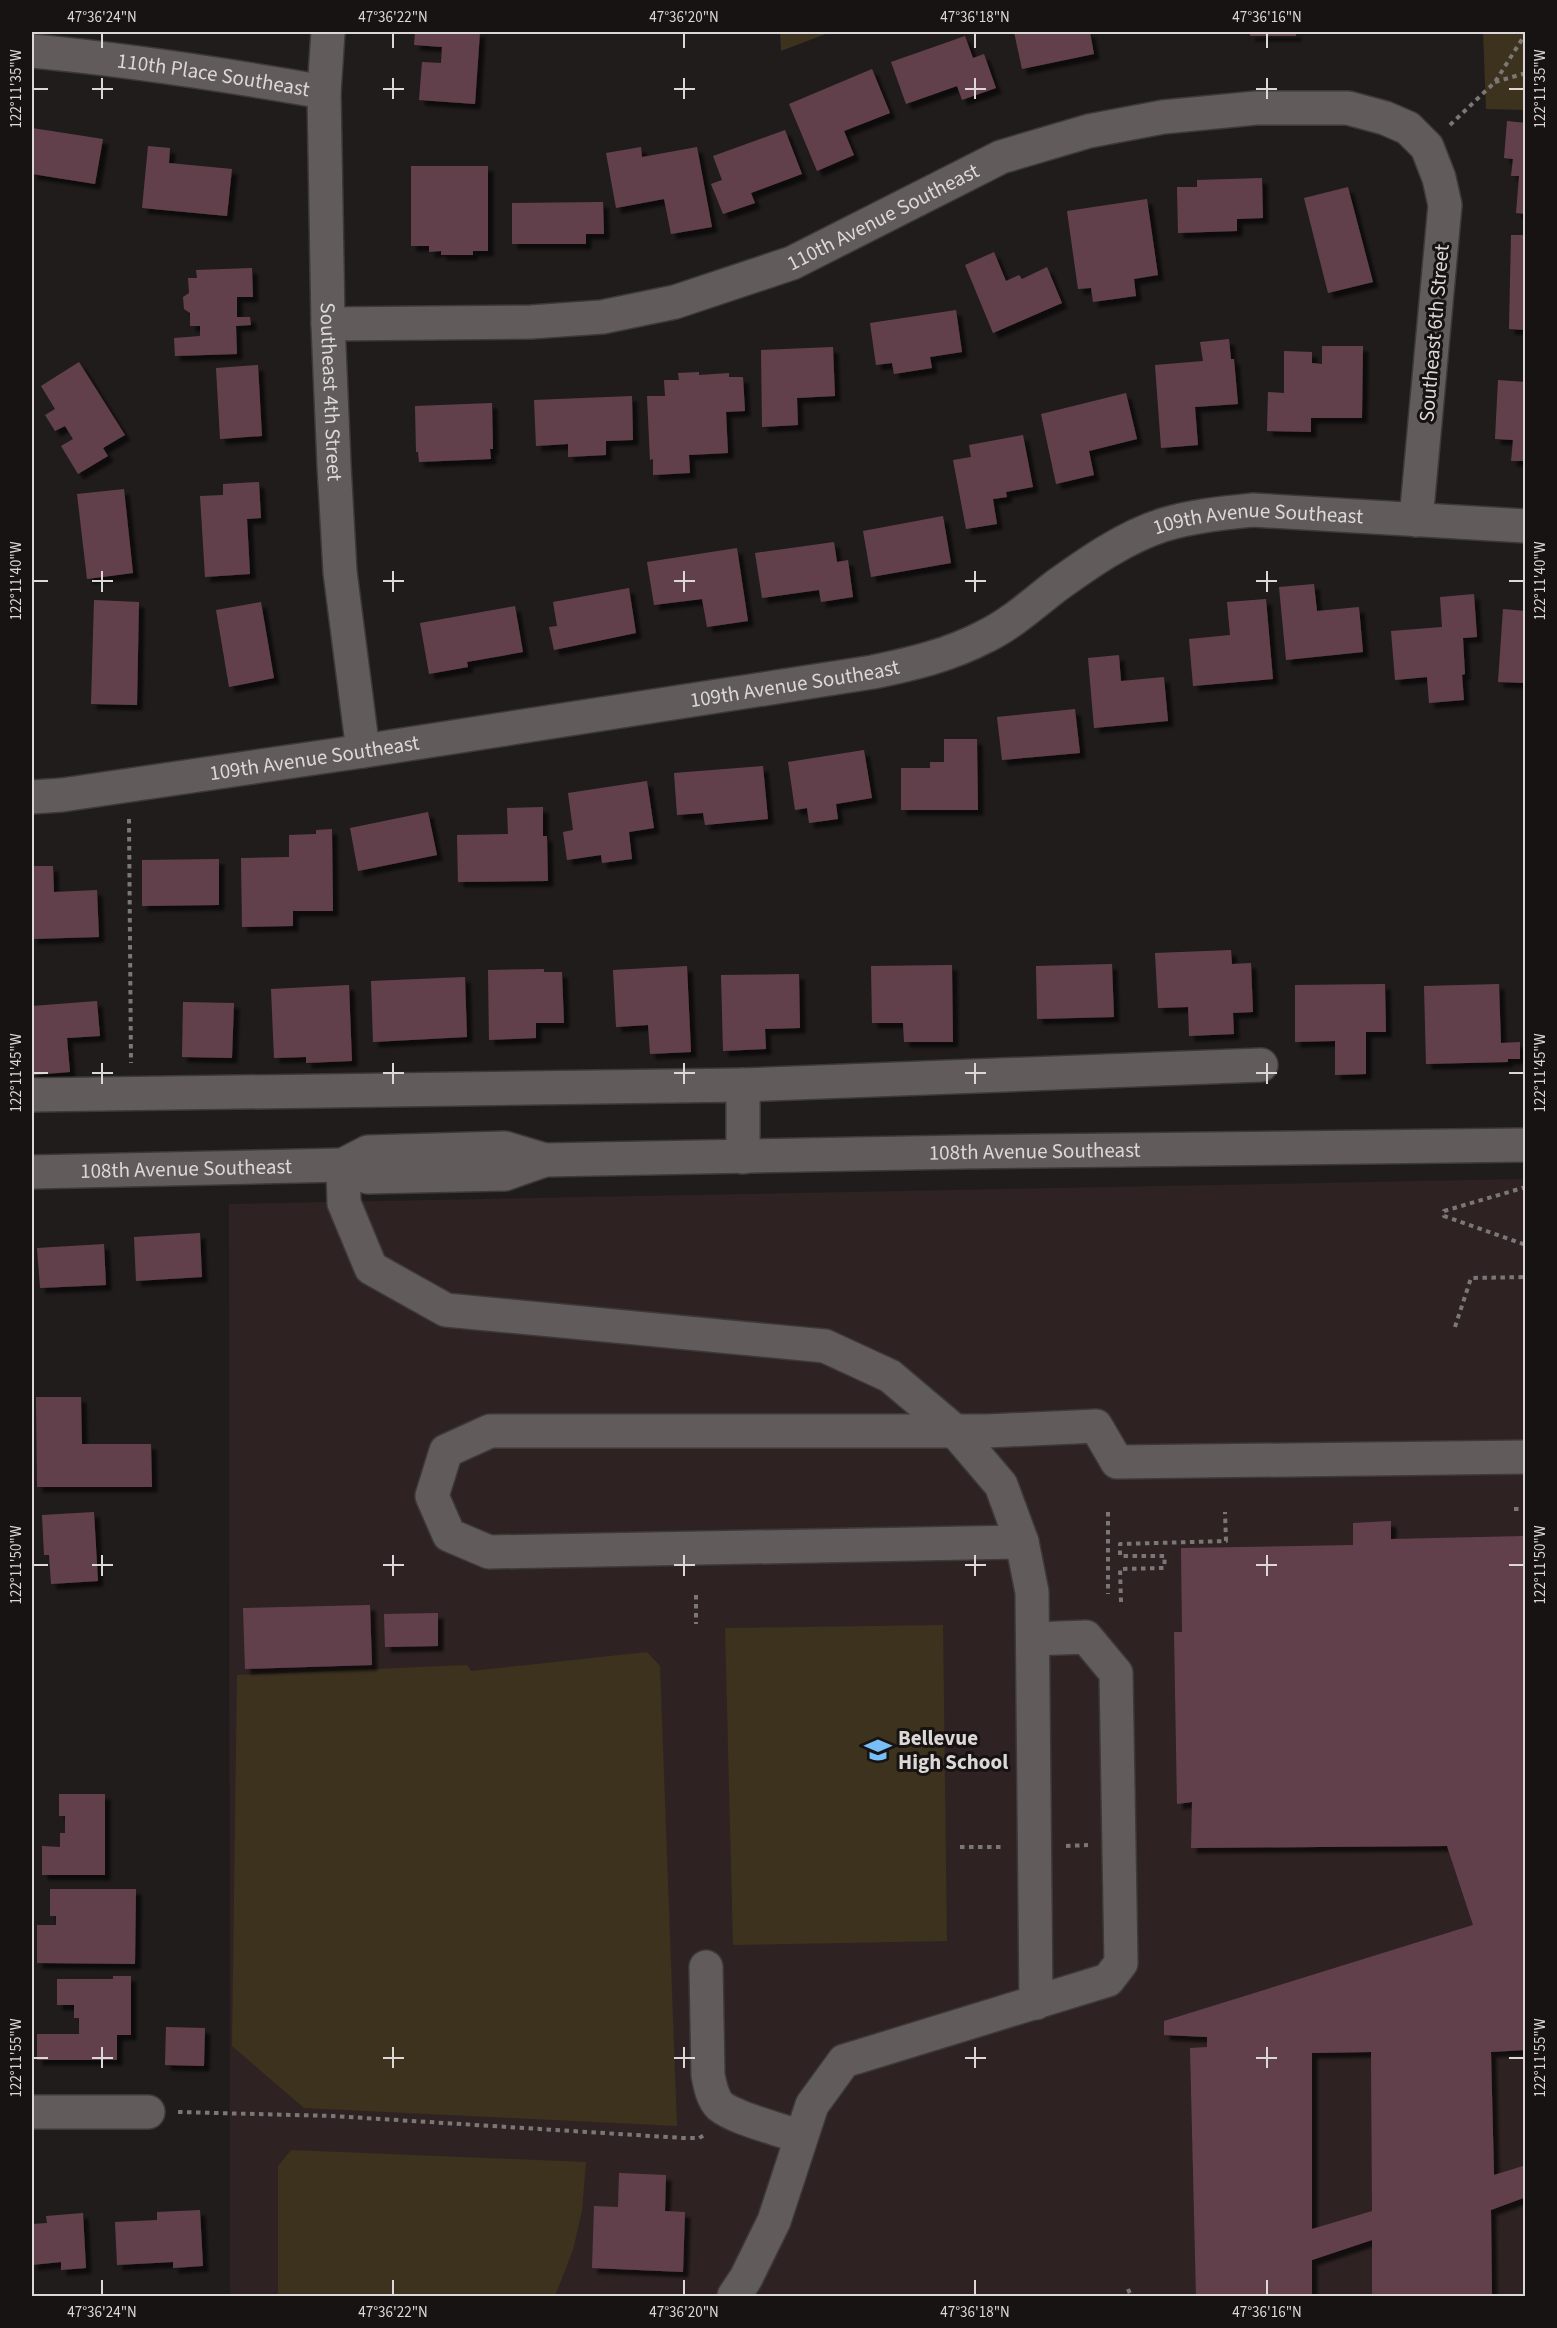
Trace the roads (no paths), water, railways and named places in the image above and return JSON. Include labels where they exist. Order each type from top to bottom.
[{"type":"street","name":"Southeast 4th Street","points":[[328,32],[324,92],[328,324],[340,573],[363,751]]},
{"type":"street","name":"110th Place Southeast","points":[[32,51],[108,58],[222,74],[324,92]]},
{"type":"street","name":"110th Avenue Southeast","points":[[328,324],[543,321],[602,317],[675,302],[792,263],[1001,157],[1089,131],[1163,117],[1256,108],[1348,108],[1385,117],[1408,128],[1427,147]]},
{"type":"street","name":"Southeast 6th Street","points":[[1416,520],[1445,205],[1439,178],[1427,147]]},
{"type":"street","name":"109th Avenue Southeast","points":[[32,797],[62,795],[363,751],[912,664],[951,652],[987,636],[1074,573],[1121,544],[1162,525],[1201,516],[1253,510],[1526,526]]},
{"type":"street","points":[[32,1095],[743,1085],[1260,1065]]},
{"type":"street","points":[[743,1085],[743,1157]]},
{"type":"street","name":"108th Avenue Southeast","points":[[32,1172],[342,1165],[368,1177],[506,1174],[545,1160],[1526,1145]]},
{"type":"street","points":[[342,1165],[344,1203],[371,1268],[446,1310],[825,1346],[890,1376],[955,1431],[1001,1485],[1022,1542],[1032,1592],[1036,2003]]},
{"type":"street","points":[[1022,1542],[489,1552],[449,1535],[432,1496],[446,1451],[490,1431],[955,1431],[1096,1426],[1118,1462],[1526,1457]]},
{"type":"street","points":[[734,2296],[747,2278],[774,2221],[812,2105],[844,2061],[1108,1980],[1121,1963],[1116,1674],[1086,1637],[1033,1640]]},
{"type":"street","points":[[706,1967],[708,2075],[711,2091],[719,2105],[733,2113],[800,2137]]},
{"type":"street","points":[[32,2112],[148,2112]]},
{"type":"place","name":"Bellevue High School","points":[[878,1750]]}]
